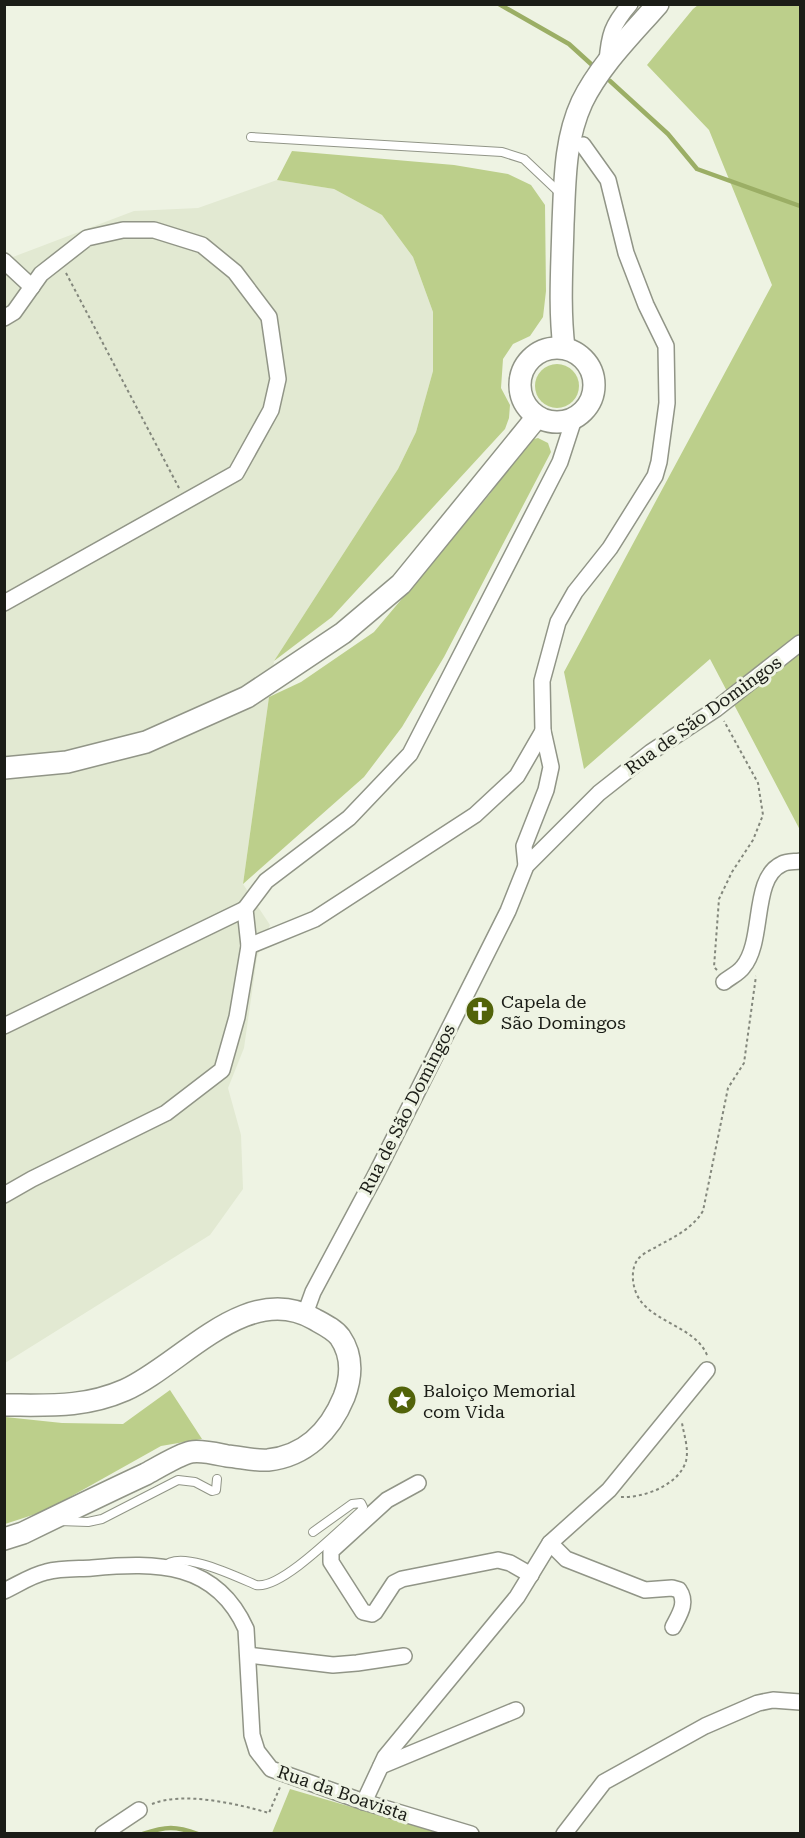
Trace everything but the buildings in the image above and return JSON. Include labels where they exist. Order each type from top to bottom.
[{"type":"main road","points":[[564,348],[560,292],[566,154],[582,103],[607,62],[658,4]]},
{"type":"main road","points":[[551,348],[564,348],[577,353],[587,362],[593,374],[595,387],[592,400],[585,411],[574,419],[559,423],[544,421],[527,408],[521,397],[519,384],[522,371],[528,360],[539,352],[551,348]]},
{"type":"main road","points":[[4,768],[67,762],[146,742],[247,697],[344,633],[400,584],[537,417]]},
{"type":"main road","points":[[4,1405],[84,1404],[126,1389],[160,1369],[216,1329],[274,1308],[305,1314],[336,1332],[345,1345],[350,1359],[350,1373],[338,1413],[319,1438],[293,1453],[267,1460],[191,1452],[23,1533],[4,1539]]},
{"type":"street","points":[[607,62],[609,41],[616,20],[630,4]]},
{"type":"street","points":[[526,867],[524,846],[546,790],[550,767],[543,730],[542,681],[558,622],[575,592],[610,548],[655,476],[667,403],[666,346],[646,305],[626,253],[609,180],[583,145]]},
{"type":"street","points":[[4,318],[14,312],[41,273],[87,238],[123,230],[154,230],[202,245],[235,272],[269,316],[278,379],[272,410],[236,472],[4,603]]},
{"type":"street","points":[[4,261],[32,286]]},
{"type":"street","points":[[4,1026],[245,909],[266,881],[349,818],[410,753],[560,462],[574,419]]},
{"type":"street","name":"Rua de São Domingos","points":[[305,1314],[313,1292],[375,1176],[508,911],[526,867],[598,793],[651,752],[716,709],[801,643]]},
{"type":"street","points":[[249,946],[315,919],[475,815],[517,776],[543,730]]},
{"type":"street","points":[[724,982],[743,968],[750,955],[768,875],[782,863],[801,861]]},
{"type":"street","points":[[4,1195],[166,1113],[222,1070],[237,1017],[249,946],[245,909]]},
{"type":"street","points":[[364,1802],[385,1757],[518,1597],[550,1543],[603,1496],[707,1370]]},
{"type":"street","points":[[418,1483],[387,1500],[331,1551],[331,1562],[363,1612],[372,1614],[375,1612],[394,1583],[402,1579],[498,1560],[510,1563],[531,1575]]},
{"type":"street","points":[[550,1543],[566,1559],[645,1590],[672,1588],[679,1590],[683,1602],[681,1612],[673,1627]]},
{"type":"street","name":"Rua da Boavista","points":[[4,1591],[45,1572],[135,1564],[191,1573],[213,1584],[240,1615],[246,1629],[252,1735],[256,1751],[271,1769],[364,1802],[471,1833]]},
{"type":"street","points":[[248,1655],[333,1665],[404,1656]]},
{"type":"street","points":[[564,1833],[604,1782],[705,1726],[758,1703],[773,1700],[801,1702]]},
{"type":"street","points":[[381,1766],[516,1710]]},
{"type":"street","points":[[102,1833],[139,1810]]},
{"type":"lane","points":[[251,137],[502,152],[524,159],[565,196]]},
{"type":"lane","points":[[51,1519],[75,1523],[102,1519],[178,1480],[195,1482],[212,1491],[216,1490],[217,1479]]},
{"type":"lane","points":[[163,1568],[166,1563],[189,1560],[256,1585],[267,1585],[289,1574],[361,1511],[363,1507],[361,1503],[352,1504],[313,1532]]},
{"type":"path","points":[[59,259],[186,501]]},
{"type":"path","points":[[716,709],[737,742],[758,783],[763,815],[753,840],[732,872],[719,899],[714,967],[724,982]]},
{"type":"path","points":[[707,1370],[709,1362],[704,1349],[640,1300],[632,1281],[634,1269],[640,1257],[682,1233],[696,1222],[703,1211],[728,1088],[744,1063],[757,969]]},
{"type":"path","points":[[603,1496],[634,1497],[658,1488],[678,1476],[686,1459],[686,1448],[681,1418],[675,1409]]},
{"type":"path","points":[[139,1810],[161,1801],[199,1800],[230,1802],[269,1813],[285,1774]]},
{"type":"shaded area","points":[[277,180],[334,189],[382,215],[413,257],[433,312],[433,371],[416,432],[398,469],[274,661],[243,884],[270,925],[257,957],[244,1048],[228,1088],[241,1135],[243,1189],[210,1235],[5,1363],[5,260],[134,211],[198,208]]},
{"type":"green space","points":[[698,5],[800,5],[800,830],[710,659],[584,769],[564,672],[772,285],[709,130],[647,65]]},
{"type":"green space","points":[[292,151],[454,165],[508,174],[531,185],[545,205],[546,291],[543,317],[530,336],[513,344],[503,359],[501,388],[510,405],[505,429],[332,617],[274,661],[398,469],[416,432],[433,371],[433,312],[413,257],[382,215],[334,189],[277,180]]},
{"type":"green space","points":[[557,364],[573,370],[579,386],[573,402],[557,408],[541,402],[535,386],[541,370]]},
{"type":"green space","points":[[538,438],[548,443],[551,452],[444,657],[402,727],[364,777],[243,884],[269,697],[301,682],[374,632],[489,495],[530,440]]},
{"type":"green space","points":[[170,1390],[202,1439],[161,1446],[45,1511],[5,1524],[5,1417],[62,1423],[123,1424]]},
{"type":"green space","points":[[290,1789],[440,1833],[272,1833]]},
{"type":"waterway","points":[[499,4],[569,44],[591,64]]},
{"type":"waterway","points":[[610,81],[668,134],[697,169],[800,206]]},
{"type":"waterway","points":[[143,1834],[171,1828],[198,1834]]},
{"type":"place","name":"Capela de São Domingos","points":[[480,1011]]},
{"type":"place","name":"Baloiço Memorial com Vida","points":[[402,1400]]}]
